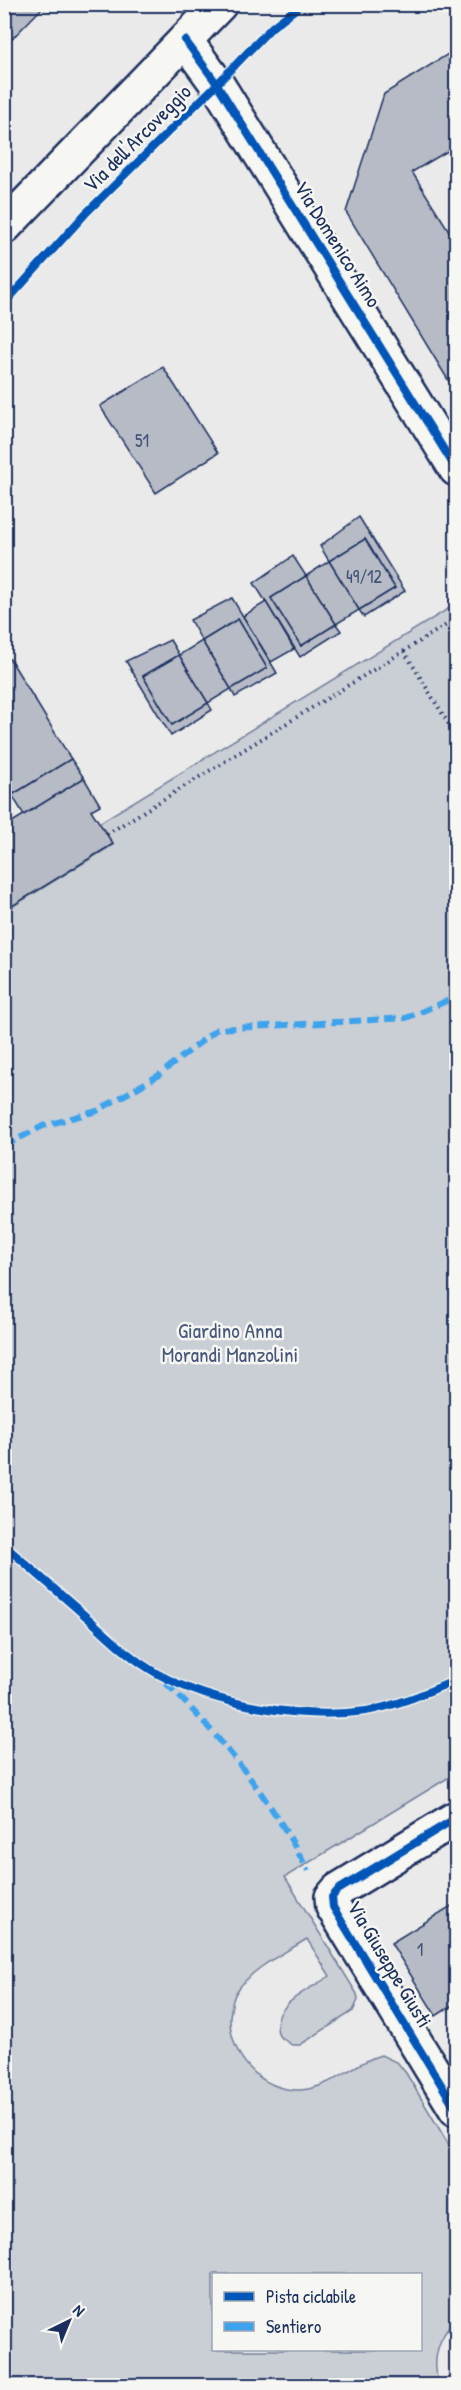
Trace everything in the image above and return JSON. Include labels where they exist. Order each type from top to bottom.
[{"type":"street","name":"Via dell'Arcoveggio","points":[[4,227],[220,4]]},
{"type":"street","name":"Via Domenico Aimo","points":[[185,40],[217,84],[456,469]]},
{"type":"street","name":"Via Giuseppe Giusti","points":[[456,1818],[338,1890],[332,1897],[333,1907],[456,2109]]},
{"type":"path","points":[[106,834],[456,619]]},
{"type":"path","points":[[404,651],[456,736]]},
{"type":"green space","name":"Giardino Anna Morandi Manzolini","points":[[456,604],[456,1773],[285,1877],[357,1994],[358,2000],[353,2011],[300,2045],[292,2045],[279,2036],[277,2025],[284,2008],[301,1993],[330,1976],[307,1939],[269,1962],[244,1982],[234,1997],[230,2017],[235,2045],[250,2069],[273,2085],[286,2089],[301,2090],[322,2085],[381,2055],[398,2063],[456,2157],[456,2319],[445,2333],[438,2349],[436,2367],[439,2385],[5,2386],[5,911],[113,845],[99,823]]},
{"type":"building","points":[[4,4],[46,4],[4,47]]},
{"type":"building","points":[[456,49],[456,146],[412,172],[456,242],[456,393],[346,212],[384,94]]},
{"type":"building","points":[[163,367],[218,453],[156,493],[100,406]]},
{"type":"building","points":[[359,517],[405,591],[364,617],[359,610],[395,588],[365,539],[329,561],[320,546]]},
{"type":"building","points":[[365,539],[395,588],[359,610],[329,561]]},
{"type":"building","points":[[293,556],[306,576],[271,598],[301,646],[336,624],[341,631],[300,657],[254,583]]},
{"type":"building","points":[[329,561],[359,610],[336,624],[306,576]]},
{"type":"building","points":[[306,576],[336,624],[301,646],[271,598]]},
{"type":"building","points":[[232,598],[277,673],[235,697],[231,689],[267,668],[238,619],[202,641],[190,620]]},
{"type":"building","points":[[266,602],[294,649],[271,662],[243,616]]},
{"type":"building","points":[[238,619],[267,668],[231,689],[202,641]]},
{"type":"building","points":[[170,640],[179,655],[143,676],[172,725],[208,703],[212,710],[171,736],[126,661]]},
{"type":"building","points":[[202,641],[231,689],[208,703],[179,655]]},
{"type":"building","points":[[179,655],[208,703],[172,725],[143,676]]},
{"type":"building","points":[[10,659],[71,759],[12,795],[4,783],[4,662]]},
{"type":"building","points":[[71,759],[84,778],[24,815],[12,795]]},
{"type":"building","points":[[84,778],[100,805],[91,810],[113,844],[4,911],[4,827]]},
{"type":"building","points":[[456,1903],[456,2003],[436,2016],[391,1943]]},
{"type":"marked path","points":[[4,1146],[43,1126],[97,1111],[159,1075],[217,1029],[406,1018],[456,997]]},
{"type":"marked path","points":[[166,1683],[245,1771],[279,1820],[308,1871]]},
{"type":"cycle path","points":[[4,304],[86,213],[272,27],[302,4]]},
{"type":"cycle path","points":[[185,40],[217,84],[456,469]]},
{"type":"cycle path","points":[[4,1545],[139,1662],[181,1685],[232,1702],[259,1708],[315,1713],[366,1711],[389,1706],[456,1680]]},
{"type":"cycle path","points":[[456,1818],[338,1890],[332,1897],[333,1907],[456,2109]]}]
